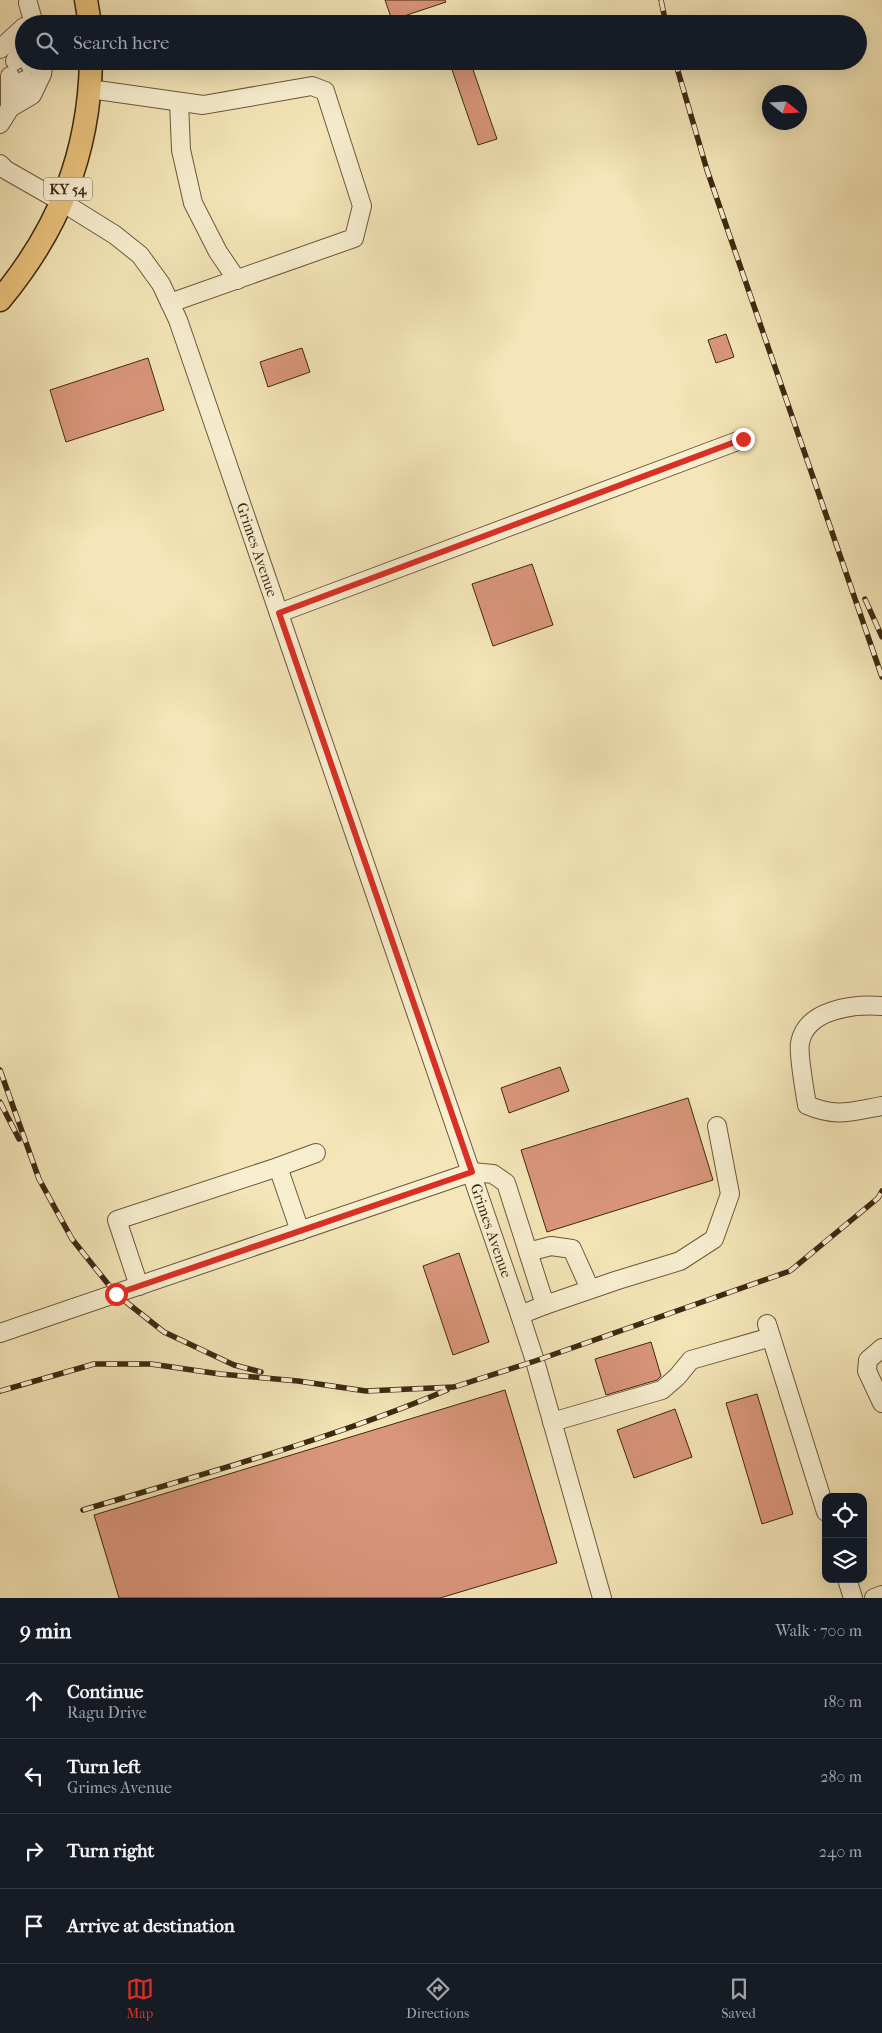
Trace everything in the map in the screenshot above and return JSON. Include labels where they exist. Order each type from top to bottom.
[{"type":"main road","points":[[86,0],[88,15]]},
{"type":"main road","name":"KY 54","points":[[0,300],[37,252],[62,202],[78,156],[86,123],[91,70]]},
{"type":"street","points":[[0,49],[15,32]]},
{"type":"street","points":[[0,124],[10,108],[24,70]]},
{"type":"street","points":[[10,108],[32,95],[42,74],[31,70]]},
{"type":"street","points":[[90,89],[202,105],[312,86],[325,91],[362,206],[354,238],[170,303]]},
{"type":"street","points":[[179,102],[181,150],[193,203],[218,252],[237,280]]},
{"type":"street","name":"Grimes Avenue","points":[[0,164],[6,170],[115,235],[140,255],[162,284],[178,320],[520,1315],[602,1598]]},
{"type":"street","points":[[279,613],[743,439]]},
{"type":"street","points":[[882,1006],[869,1005],[830,1011],[810,1024],[800,1043],[807,1105],[821,1111],[836,1114],[882,1106]]},
{"type":"street","points":[[520,1315],[590,1289],[680,1261],[714,1238],[730,1194],[717,1126]]},
{"type":"street","points":[[139,1286],[117,1220],[316,1153]]},
{"type":"street","points":[[278,1167],[300,1231]]},
{"type":"street","points":[[0,1333],[472,1172],[493,1174],[506,1183],[545,1305]]},
{"type":"street","points":[[528,1252],[551,1246],[572,1249],[590,1289]]},
{"type":"street","points":[[552,1422],[662,1390],[677,1377],[691,1360],[769,1331],[822,1499]]},
{"type":"street","points":[[882,1348],[868,1360],[867,1371],[882,1403]]},
{"type":"street","points":[[848,1583],[853,1598]]},
{"type":"street","points":[[874,1598],[882,1595]]},
{"type":"building","points":[[385,0],[445,0],[446,2],[407,15],[390,15]]},
{"type":"building","points":[[452,70],[473,70],[497,139],[478,145]]},
{"type":"building","points":[[726,334],[734,357],[716,363],[708,340]]},
{"type":"building","points":[[302,348],[310,372],[268,387],[260,362]]},
{"type":"building","points":[[148,358],[164,410],[66,442],[50,390]]},
{"type":"building","points":[[532,564],[553,625],[493,646],[472,584]]},
{"type":"building","points":[[560,1067],[569,1091],[509,1113],[501,1088]]},
{"type":"building","points":[[688,1098],[713,1180],[547,1232],[521,1150]]},
{"type":"building","points":[[459,1253],[489,1342],[453,1355],[423,1266]]},
{"type":"building","points":[[651,1342],[661,1376],[657,1380],[606,1395],[595,1359]]},
{"type":"building","points":[[505,1390],[557,1563],[440,1598],[119,1598],[94,1515]]},
{"type":"building","points":[[757,1394],[793,1514],[762,1524],[726,1403]]},
{"type":"building","points":[[675,1409],[692,1457],[634,1478],[617,1430]]},
{"type":"railway","points":[[661,0],[664,15]]},
{"type":"railway","points":[[678,70],[707,170],[882,677]]},
{"type":"railway","points":[[865,599],[882,637]]},
{"type":"railway","points":[[0,1070],[39,1179],[72,1239],[116,1294],[164,1332],[234,1365],[261,1372]]},
{"type":"railway","points":[[0,1102],[19,1139]]},
{"type":"railway","points":[[0,1391],[94,1364],[151,1364],[366,1391],[454,1387],[535,1361],[790,1271],[878,1198],[882,1191]]},
{"type":"railway","points":[[83,1510],[221,1469],[358,1425],[447,1390]]},
{"type":"route","points":[[116,1294],[472,1172],[279,613],[743,439]]}]
